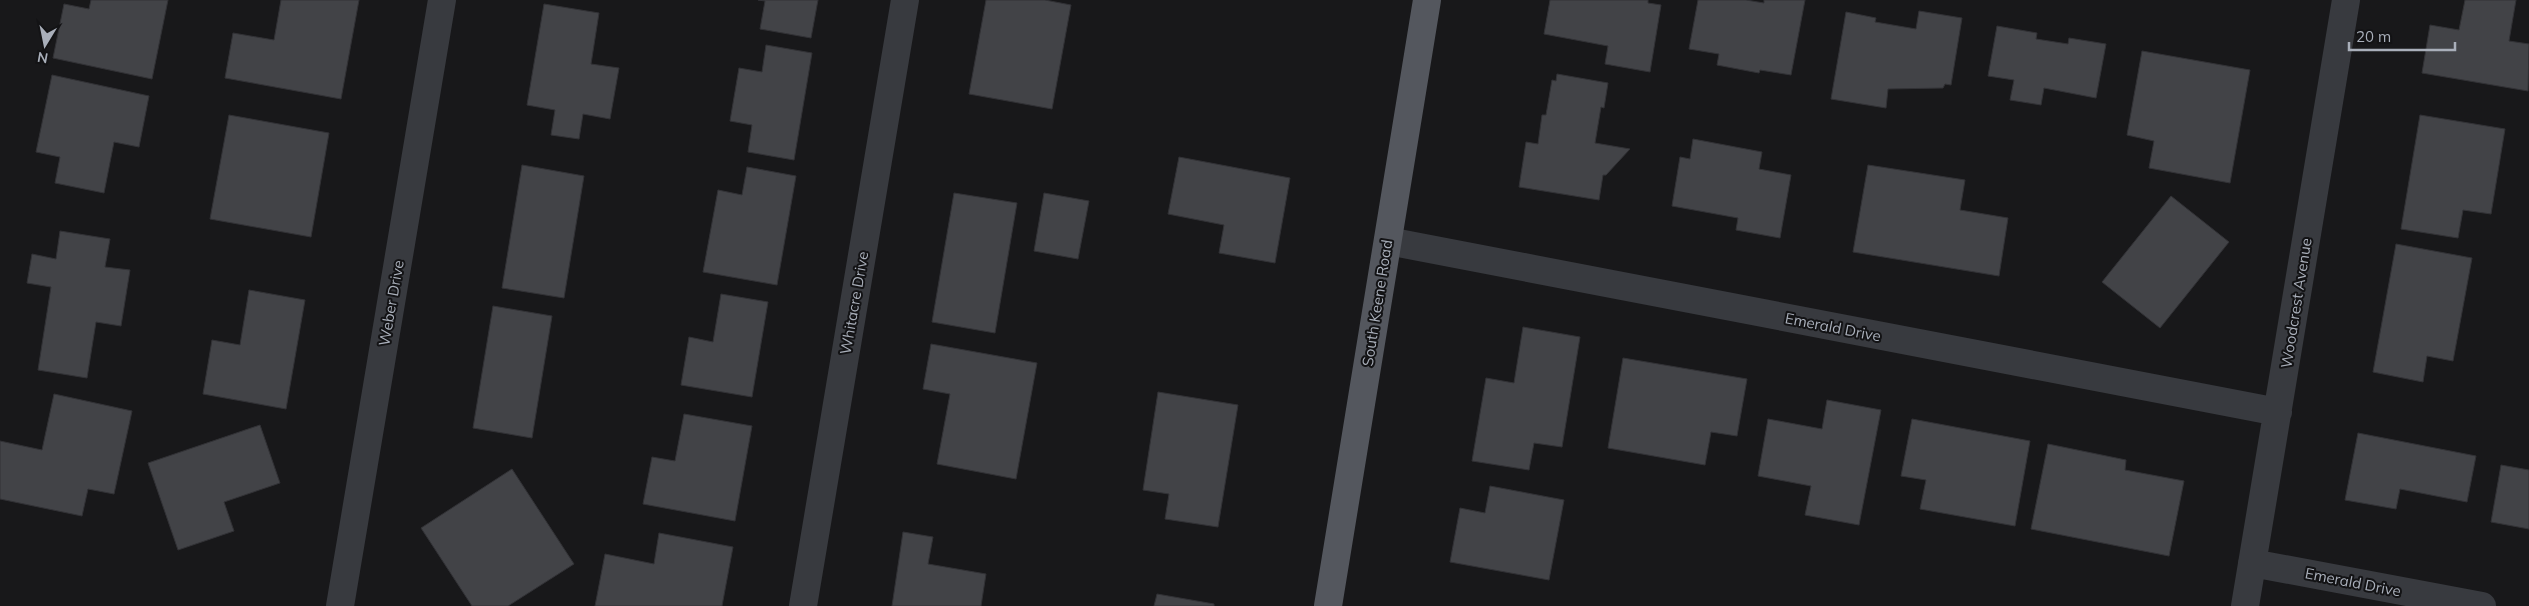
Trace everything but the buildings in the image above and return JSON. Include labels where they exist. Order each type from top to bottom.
[{"type":"main road","name":"South Keene Road","points":[[1328,606],[1427,0]]},
{"type":"street","name":"Weber Drive","points":[[340,606],[442,0]]},
{"type":"street","name":"Whitacre Drive","points":[[803,606],[905,0]]},
{"type":"street","name":"Woodcrest Avenue","points":[[2245,606],[2278,412],[2340,1]]},
{"type":"street","name":"Emerald Drive","points":[[1388,241],[2278,412]]},
{"type":"street","name":"Emerald Drive","points":[[2252,563],[2482,606]]}]
